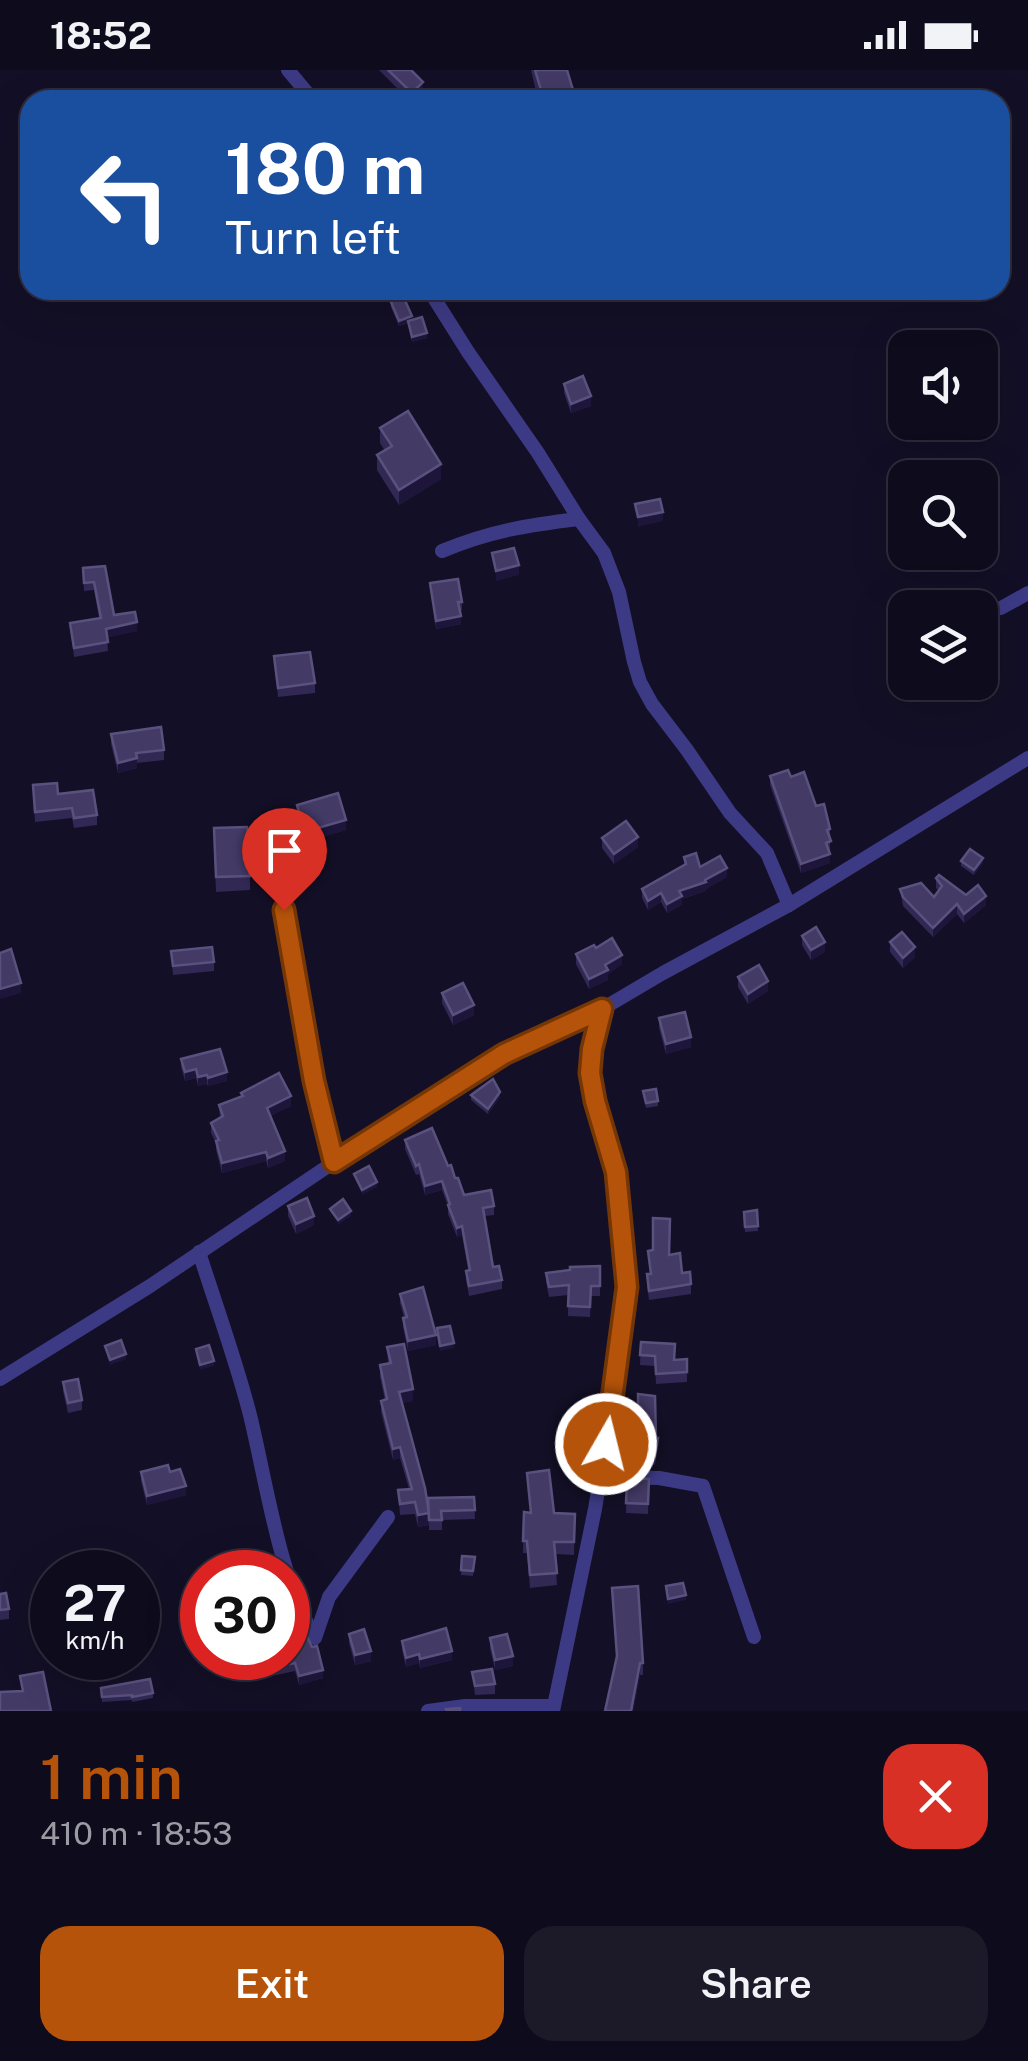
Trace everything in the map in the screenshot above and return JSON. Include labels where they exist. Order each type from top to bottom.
[{"type":"street","points":[[288,70],[305,90]]},
{"type":"street","points":[[435,300],[604,554],[613,573],[640,682],[730,814],[768,853],[789,905]]},
{"type":"street","points":[[442,552],[500,530],[579,520]]},
{"type":"street","points":[[1001,608],[1028,593]]},
{"type":"street","points":[[0,1380],[504,1054],[602,1009],[789,905],[1028,758]]},
{"type":"street","points":[[284,910],[314,1081],[334,1162]]},
{"type":"street","points":[[428,1711],[465,1706],[553,1708],[601,1476],[627,1287],[616,1172],[590,1073],[602,1009]]},
{"type":"street","points":[[199,1252],[249,1411],[300,1612],[315,1638],[329,1597],[388,1517]]},
{"type":"street","points":[[601,1476],[659,1478],[703,1486],[754,1638]]},
{"type":"building","points":[[388,70],[411,70],[423,82],[415,90],[409,90]]},
{"type":"building","points":[[535,70],[567,70],[573,90],[541,90]]},
{"type":"building","points":[[405,300],[412,316],[399,321],[391,302]]},
{"type":"building","points":[[422,317],[427,333],[412,337],[408,321]]},
{"type":"building","points":[[583,376],[591,396],[571,404],[564,384]]},
{"type":"building","points":[[408,411],[441,464],[399,490],[377,455],[392,446],[380,428]]},
{"type":"building","points":[[660,499],[663,512],[638,517],[635,504]]},
{"type":"building","points":[[514,548],[519,565],[496,571],[492,553]]},
{"type":"building","points":[[105,566],[114,615],[135,612],[137,622],[106,629],[108,642],[74,648],[70,623],[101,618],[94,582],[84,583],[83,568]]},
{"type":"building","points":[[458,579],[461,616],[436,621],[430,583]]},
{"type":"building","points":[[310,652],[315,683],[278,688],[274,656]]},
{"type":"building","points":[[161,727],[164,750],[136,753],[137,758],[118,763],[111,734]]},
{"type":"building","points":[[788,770],[791,777],[804,772],[816,806],[824,804],[830,829],[827,830],[831,841],[826,843],[830,854],[801,864],[770,776]]},
{"type":"building","points":[[57,783],[58,794],[93,790],[97,815],[74,818],[72,808],[35,812],[33,785]]},
{"type":"building","points":[[338,793],[346,820],[304,832],[297,805]]},
{"type":"building","points":[[626,821],[638,837],[614,854],[602,838]]},
{"type":"building","points":[[247,827],[250,876],[216,877],[214,828]]},
{"type":"building","points":[[970,849],[983,858],[974,870],[961,861]]},
{"type":"building","points":[[696,853],[700,867],[720,856],[727,868],[706,882],[679,891],[682,896],[667,904],[661,893],[648,901],[642,889],[686,864],[684,857]]},
{"type":"building","points":[[939,875],[966,895],[978,885],[986,896],[964,914],[957,904],[933,928],[900,889],[921,883],[934,897],[942,886],[936,878]]},
{"type":"building","points":[[816,927],[825,942],[811,950],[802,936]]},
{"type":"building","points":[[902,932],[915,947],[903,958],[890,942]]},
{"type":"building","points":[[612,938],[622,955],[605,965],[608,970],[589,979],[576,954]]},
{"type":"building","points":[[212,947],[214,962],[173,966],[171,951]]},
{"type":"building","points":[[11,949],[21,983],[0,989],[0,953]]},
{"type":"building","points":[[759,965],[768,981],[748,994],[738,977]]},
{"type":"building","points":[[463,983],[474,1005],[453,1015],[442,993]]},
{"type":"building","points":[[685,1012],[691,1037],[666,1044],[659,1018]]},
{"type":"building","points":[[220,1049],[227,1072],[208,1078],[198,1077],[196,1069],[185,1072],[181,1059]]},
{"type":"building","points":[[279,1073],[291,1096],[267,1108],[285,1151],[268,1158],[266,1152],[222,1163],[216,1141],[219,1140],[211,1123],[223,1116],[219,1105],[243,1096],[241,1093]]},
{"type":"building","points":[[493,1079],[500,1092],[488,1109],[471,1095]]},
{"type":"building","points":[[656,1089],[658,1101],[646,1103],[643,1091]]},
{"type":"building","points":[[432,1128],[464,1195],[491,1190],[494,1206],[483,1208],[493,1267],[499,1266],[502,1280],[469,1286],[462,1226],[457,1228],[442,1181],[425,1186],[419,1164],[416,1166],[405,1140]]},
{"type":"building","points":[[369,1166],[377,1182],[362,1190],[354,1174]]},
{"type":"building","points":[[307,1198],[314,1216],[296,1224],[288,1206]]},
{"type":"building","points":[[343,1199],[351,1211],[338,1220],[330,1209]]},
{"type":"building","points":[[757,1210],[758,1226],[745,1227],[744,1212]]},
{"type":"building","points":[[653,1218],[670,1219],[669,1255],[680,1253],[682,1273],[690,1272],[691,1284],[649,1291],[648,1251],[653,1250]]},
{"type":"building","points":[[600,1266],[600,1286],[591,1286],[590,1307],[568,1306],[569,1285],[549,1287],[546,1273]]},
{"type":"building","points":[[423,1287],[436,1335],[408,1341],[403,1318],[407,1317],[400,1294]]},
{"type":"building","points":[[450,1326],[454,1343],[440,1346],[437,1328]]},
{"type":"building","points":[[121,1340],[126,1354],[110,1360],[105,1346]]},
{"type":"building","points":[[641,1342],[675,1344],[674,1360],[687,1359],[687,1372],[656,1374],[655,1356],[640,1355]]},
{"type":"building","points":[[404,1344],[413,1389],[399,1392],[429,1513],[418,1515],[415,1502],[400,1504],[398,1490],[412,1489],[400,1447],[393,1449],[381,1401],[387,1399],[380,1365],[391,1363],[387,1347]]},
{"type":"building","points":[[209,1345],[214,1361],[200,1365],[196,1349]]},
{"type":"building","points":[[78,1379],[82,1400],[68,1403],[63,1382]]},
{"type":"building","points":[[638,1394],[655,1396],[655,1456],[635,1453]]},
{"type":"building","points":[[583,1431],[584,1446],[564,1447],[563,1433]]},
{"type":"building","points":[[168,1465],[170,1472],[180,1469],[186,1486],[147,1496],[141,1472]]},
{"type":"building","points":[[549,1470],[554,1513],[575,1514],[574,1542],[554,1542],[557,1573],[530,1575],[527,1541],[523,1541],[524,1512],[531,1513],[527,1473]]},
{"type":"building","points":[[627,1478],[649,1479],[648,1504],[626,1503]]},
{"type":"building","points":[[474,1497],[475,1510],[441,1511],[442,1520],[429,1520],[428,1498]]},
{"type":"building","points":[[462,1556],[475,1557],[473,1571],[461,1570]]},
{"type":"building","points":[[683,1583],[686,1595],[668,1599],[666,1586]]},
{"type":"building","points":[[638,1586],[643,1663],[631,1711],[605,1711],[617,1656],[612,1588]]},
{"type":"building","points":[[6,1593],[9,1609],[0,1610],[0,1594]]},
{"type":"building","points":[[446,1628],[452,1651],[420,1659],[419,1654],[406,1658],[402,1641]]},
{"type":"building","points":[[364,1629],[371,1651],[355,1655],[349,1634]]},
{"type":"building","points":[[507,1634],[513,1656],[495,1660],[490,1638]]},
{"type":"building","points":[[310,1643],[317,1646],[323,1670],[310,1673]]},
{"type":"building","points":[[492,1669],[495,1684],[475,1686],[472,1672]]},
{"type":"building","points":[[30,1674],[30,1680],[45,1680],[51,1711],[0,1711],[0,1692],[23,1691],[20,1676]]},
{"type":"building","points":[[150,1680],[153,1693],[102,1697],[101,1688]]},
{"type":"route","points":[[284,910],[314,1081],[334,1162],[518,1046],[602,1009],[590,1073],[616,1172],[627,1287],[606,1444]]}]
